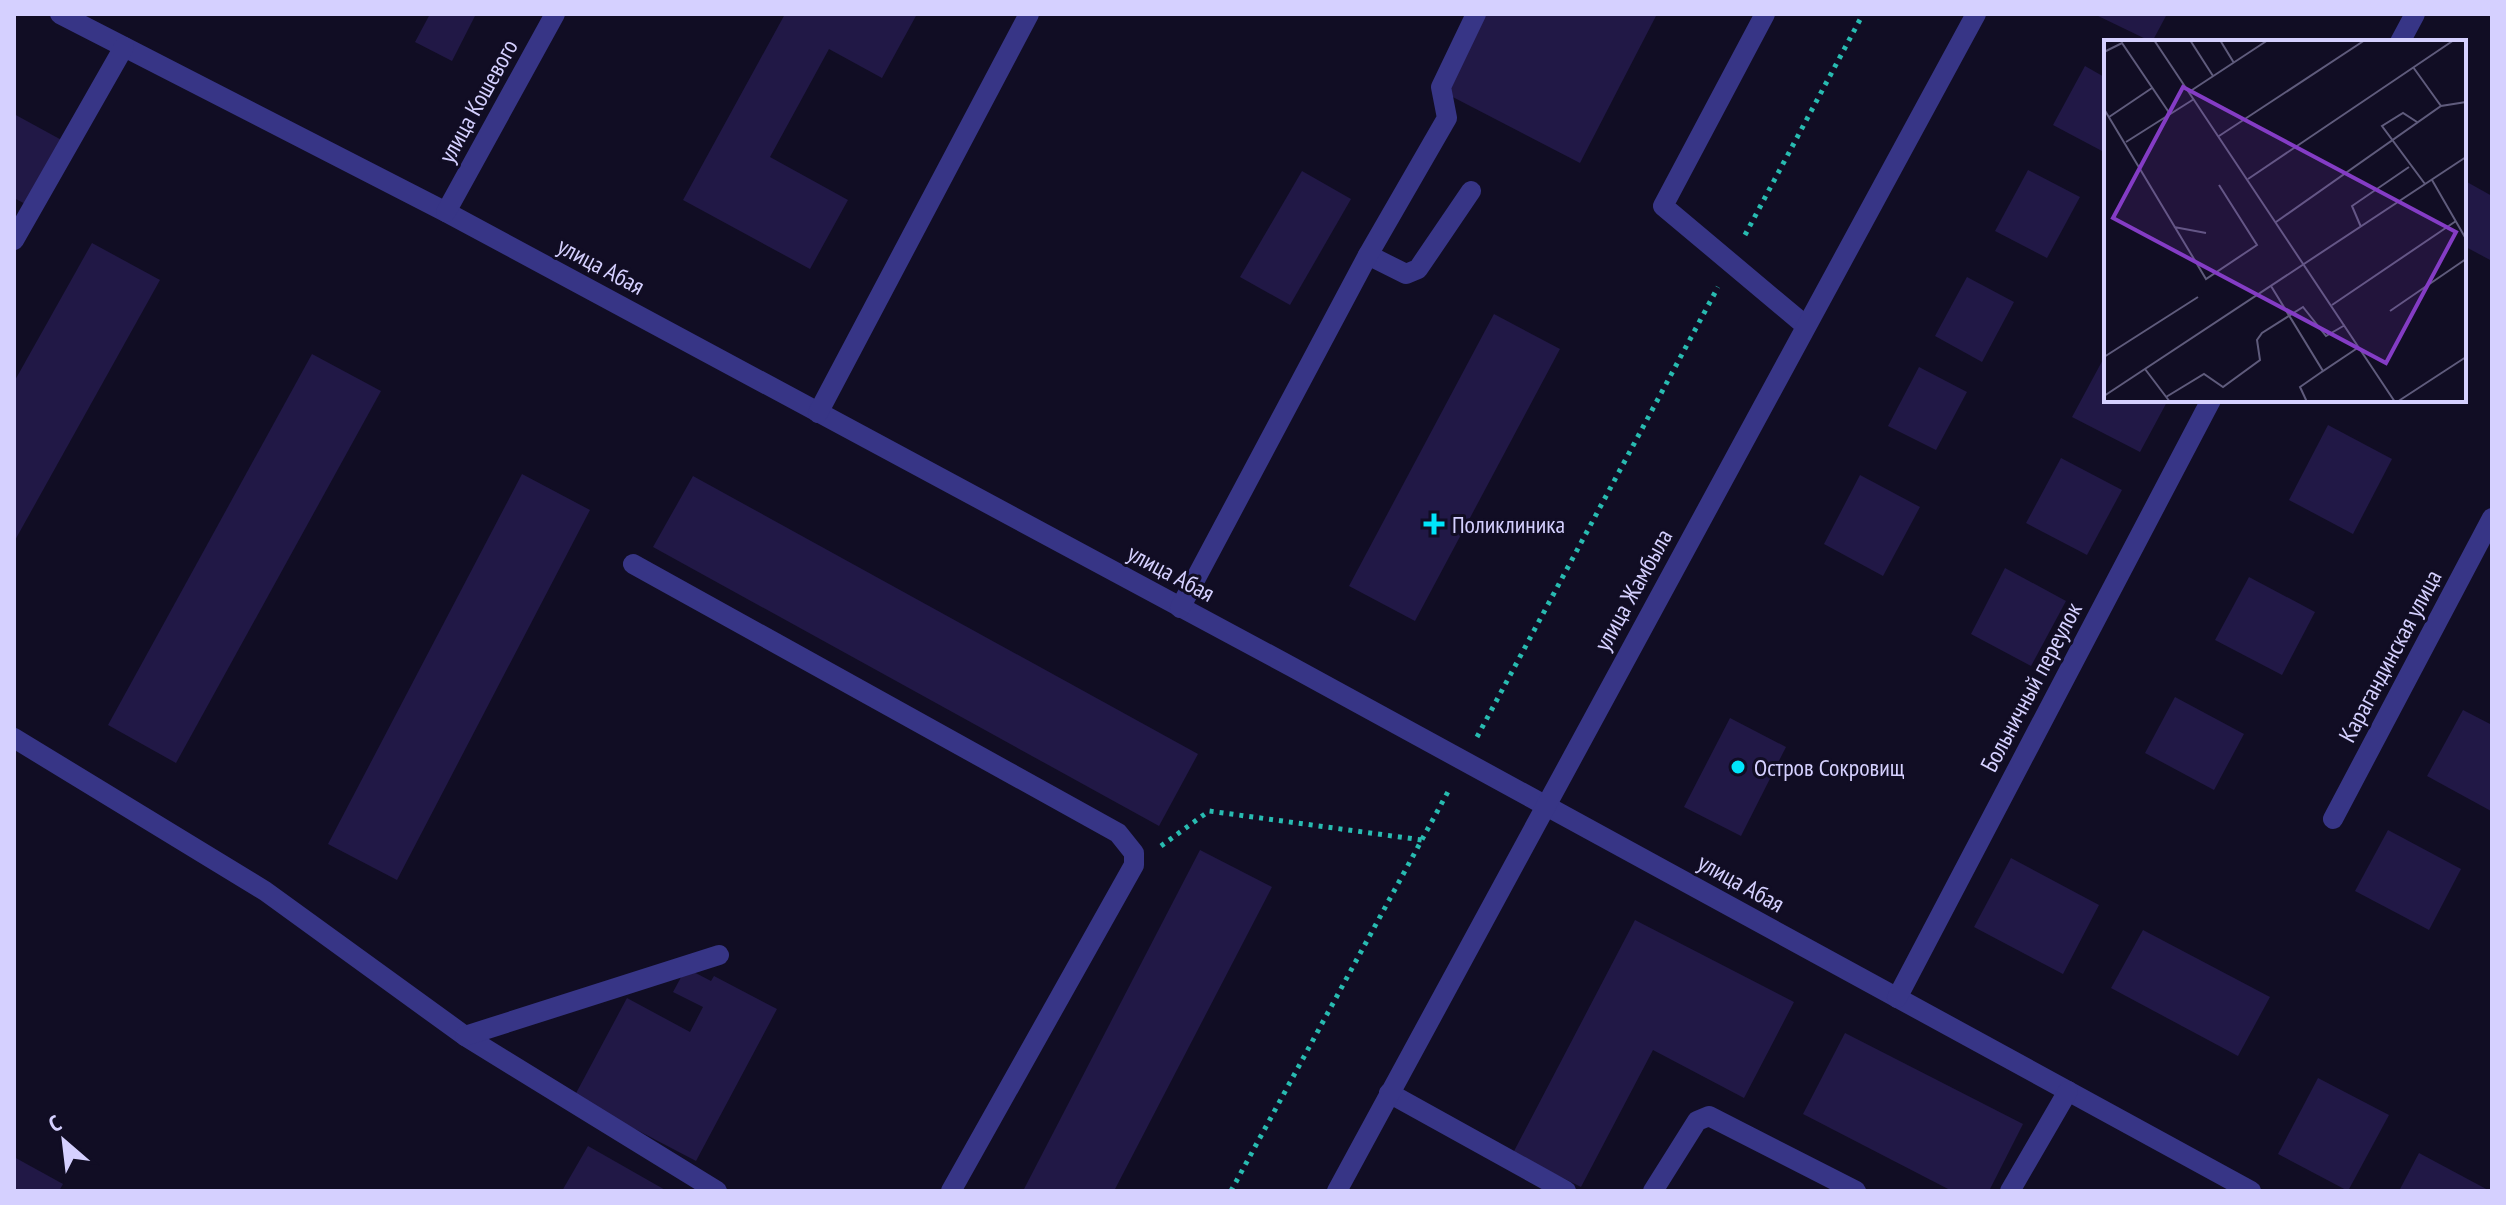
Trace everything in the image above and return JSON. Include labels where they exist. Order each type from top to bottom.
[{"type":"street","name":"улица Абая","points":[[60,14],[446,212],[1464,761],[2251,1191]]},
{"type":"street","name":"улица Кошевого","points":[[446,212],[555,14]]},
{"type":"street","points":[[818,413],[1029,14]]},
{"type":"street","points":[[1180,608],[1368,255],[1447,118],[1441,87],[1476,14]]},
{"type":"street","points":[[1765,14],[1663,206],[1806,326]]},
{"type":"street","name":"улица Жамбыла","points":[[1337,1191],[1976,14]]},
{"type":"street","points":[[2401,40],[2415,14]]},
{"type":"street","points":[[14,240],[124,47]]},
{"type":"street","points":[[1368,255],[1406,274],[1418,269],[1471,191]]},
{"type":"street","name":"Больничный переулок","points":[[1897,998],[2210,402]]},
{"type":"street","name":"Карагандинская улица","points":[[2333,819],[2492,518]]},
{"type":"street","points":[[633,564],[1118,833],[1134,853],[1134,865],[951,1191]]},
{"type":"street","points":[[14,738],[265,891],[465,1036],[717,1191]]},
{"type":"street","points":[[465,1036],[719,955]]},
{"type":"street","points":[[2010,1191],[2068,1091]]},
{"type":"street","points":[[1389,1093],[1566,1191]]},
{"type":"street","points":[[1653,1191],[1697,1121],[1709,1116],[1856,1191]]},
{"type":"path","points":[[1231,1191],[1863,14]]},
{"type":"path","points":[[1134,865],[1209,811],[1422,840]]},
{"type":"building","points":[[430,14],[476,14],[452,61],[415,42]]},
{"type":"building","points":[[785,14],[917,14],[882,78],[829,49],[770,157],[848,200],[810,269],[683,200]]},
{"type":"building","points":[[1486,14],[1657,14],[1580,163],[1445,93]]},
{"type":"building","points":[[2094,14],[2167,14],[2153,40]]},
{"type":"building","points":[[2085,66],[2104,77],[2102,151],[2053,125]]},
{"type":"building","points":[[14,114],[67,143],[31,207],[14,198]]},
{"type":"building","points":[[2028,170],[2080,197],[2047,258],[1995,231]]},
{"type":"building","points":[[1302,171],[1351,199],[1290,305],[1240,277]]},
{"type":"building","points":[[2466,184],[2492,196],[2492,261],[2466,247]]},
{"type":"building","points":[[92,243],[160,280],[14,542],[14,382]]},
{"type":"building","points":[[1967,277],[2014,302],[1982,362],[1935,336]]},
{"type":"building","points":[[1494,314],[1560,349],[1415,621],[1349,586]]},
{"type":"building","points":[[312,354],[381,391],[176,763],[108,725]]},
{"type":"building","points":[[2104,358],[2104,402],[2167,402],[2140,452],[2072,417]]},
{"type":"building","points":[[1919,367],[1967,392],[1936,450],[1888,426]]},
{"type":"building","points":[[2328,425],[2392,459],[2353,534],[2289,500]]},
{"type":"building","points":[[2061,458],[2122,490],[2087,555],[2026,523]]},
{"type":"building","points":[[522,474],[590,510],[397,880],[328,844]]},
{"type":"building","points":[[1860,475],[1920,507],[1883,576],[1824,544]]},
{"type":"building","points":[[693,476],[1198,754],[1159,826],[653,547]]},
{"type":"building","points":[[2005,568],[2066,601],[2031,666],[1971,634]]},
{"type":"building","points":[[2249,577],[2315,612],[2282,675],[2215,640]]},
{"type":"building","points":[[2175,697],[2244,734],[2214,790],[2145,753]]},
{"type":"building","points":[[2463,710],[2492,725],[2491,811],[2427,776]]},
{"type":"building","points":[[1730,718],[1786,747],[1741,836],[1684,807]]},
{"type":"building","points":[[2388,830],[2461,869],[2429,930],[2355,891]]},
{"type":"building","points":[[1200,850],[1272,887],[1114,1191],[1023,1191]]},
{"type":"building","points":[[2011,858],[2099,905],[2063,974],[1974,927]]},
{"type":"building","points":[[1635,920],[1794,1002],[1744,1098],[1653,1050],[1581,1187],[1513,1153]]},
{"type":"building","points":[[2143,930],[2270,997],[2238,1056],[2111,988]]},
{"type":"building","points":[[686,968],[711,981],[714,976],[777,1009],[696,1161],[574,1097],[627,998],[690,1032],[703,1007],[673,992]]},
{"type":"building","points":[[1845,1033],[2023,1124],[1989,1191],[1952,1191],[1803,1114]]},
{"type":"building","points":[[2318,1078],[2389,1115],[2348,1191],[2278,1154]]},
{"type":"building","points":[[588,1146],[667,1191],[562,1191]]},
{"type":"building","points":[[2419,1153],[2490,1191],[2399,1191]]},
{"type":"building","points":[[14,1157],[63,1184],[59,1191],[14,1191]]},
{"type":"place","name":"Поликлиника","points":[[1434,524]]},
{"type":"place","name":"Остров Сокровищ","points":[[1738,767]]}]
